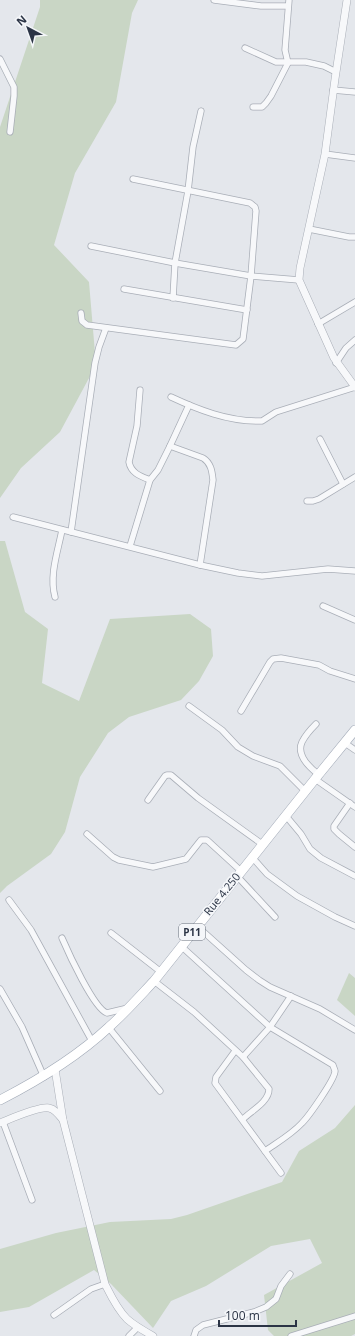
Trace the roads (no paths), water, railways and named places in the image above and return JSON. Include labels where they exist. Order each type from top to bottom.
[{"type":"main road","name":"Rue 4.250","points":[[0,1100],[44,1077],[109,1028],[154,981],[262,844],[286,816],[316,776],[355,730]]},
{"type":"street","points":[[214,0],[234,4],[261,6],[288,3],[285,50],[288,63],[266,103],[262,107],[254,107]]},
{"type":"street","points":[[171,397],[210,414],[232,419],[262,421],[276,412],[334,392],[355,387],[336,363],[299,280],[300,268],[325,154],[347,0]]},
{"type":"street","points":[[245,48],[276,62],[306,62],[324,66],[336,72]]},
{"type":"street","points":[[0,59],[14,87],[10,132]]},
{"type":"street","points":[[333,90],[355,92]]},
{"type":"street","points":[[173,298],[175,263],[188,191],[193,147],[201,111]]},
{"type":"street","points":[[325,154],[355,158]]},
{"type":"street","points":[[80,313],[84,324],[87,326],[236,345],[243,339],[251,276],[255,207],[250,203],[233,198],[188,191],[133,179]]},
{"type":"street","points":[[309,229],[355,237]]},
{"type":"street","points":[[90,246],[251,276],[299,280]]},
{"type":"street","points":[[124,289],[247,310]]},
{"type":"street","points":[[318,324],[355,302]]},
{"type":"street","points":[[71,532],[95,363],[106,328]]},
{"type":"street","points":[[336,363],[346,348],[355,340]]},
{"type":"street","points":[[140,390],[137,426],[129,462],[133,471],[150,480]]},
{"type":"street","points":[[130,546],[150,480],[158,470],[189,406]]},
{"type":"street","points":[[320,439],[343,484]]},
{"type":"street","points":[[170,446],[203,458],[212,470],[213,480],[200,565]]},
{"type":"street","points":[[307,501],[319,499],[355,477]]},
{"type":"street","points":[[14,516],[62,530],[130,546],[200,565],[238,573],[262,576],[328,569],[355,571]]},
{"type":"street","points":[[55,597],[53,576],[62,530]]},
{"type":"street","points":[[323,606],[355,620]]},
{"type":"street","points":[[241,712],[273,659],[282,658],[318,665],[330,671],[355,679]]},
{"type":"street","points":[[189,706],[222,730],[238,747],[253,756],[280,766],[305,791]]},
{"type":"street","points":[[316,724],[302,743],[301,750],[304,760],[316,776],[355,807]]},
{"type":"street","points":[[345,742],[355,750]]},
{"type":"street","points":[[148,800],[165,776],[167,774],[171,775],[195,796],[262,844]]},
{"type":"street","points":[[350,803],[334,826],[334,829],[355,847]]},
{"type":"street","points":[[286,816],[302,834],[310,849],[320,858],[355,876]]},
{"type":"street","points":[[88,834],[113,857],[119,860],[153,867],[186,859],[202,840],[207,840],[239,873],[274,917]]},
{"type":"street","points":[[252,857],[267,874],[297,896],[355,926]]},
{"type":"street","points":[[10,900],[31,930],[92,1041]]},
{"type":"street","points":[[197,926],[259,980],[320,1009],[355,1030]]},
{"type":"street","points":[[111,934],[161,972]]},
{"type":"street","points":[[62,938],[78,972],[100,1009],[107,1013],[128,1008]]},
{"type":"street","points":[[181,946],[270,1027],[333,1065],[335,1071],[334,1076],[324,1094],[303,1123],[266,1151]]},
{"type":"street","points":[[154,981],[194,1012],[243,1057],[269,1090],[269,1094],[266,1099],[243,1119]]},
{"type":"street","points":[[0,990],[22,1027],[44,1077]]},
{"type":"street","points":[[243,1057],[270,1027],[291,996]]},
{"type":"street","points":[[109,1028],[160,1092]]},
{"type":"street","points":[[235,1051],[215,1080],[215,1083],[243,1119],[281,1173]]},
{"type":"street","points":[[55,1069],[63,1120],[105,1284],[126,1318],[153,1336]]},
{"type":"street","points":[[32,1200],[1,1123],[41,1108],[49,1108],[56,1112],[63,1120]]},
{"type":"street","points":[[194,1336],[196,1330],[203,1325],[254,1312],[266,1307],[276,1299],[281,1286],[290,1274]]},
{"type":"street","points":[[54,1315],[91,1289],[105,1284]]},
{"type":"street","points":[[291,1336],[355,1316]]},
{"type":"street","points":[[129,1336],[138,1327]]}]
